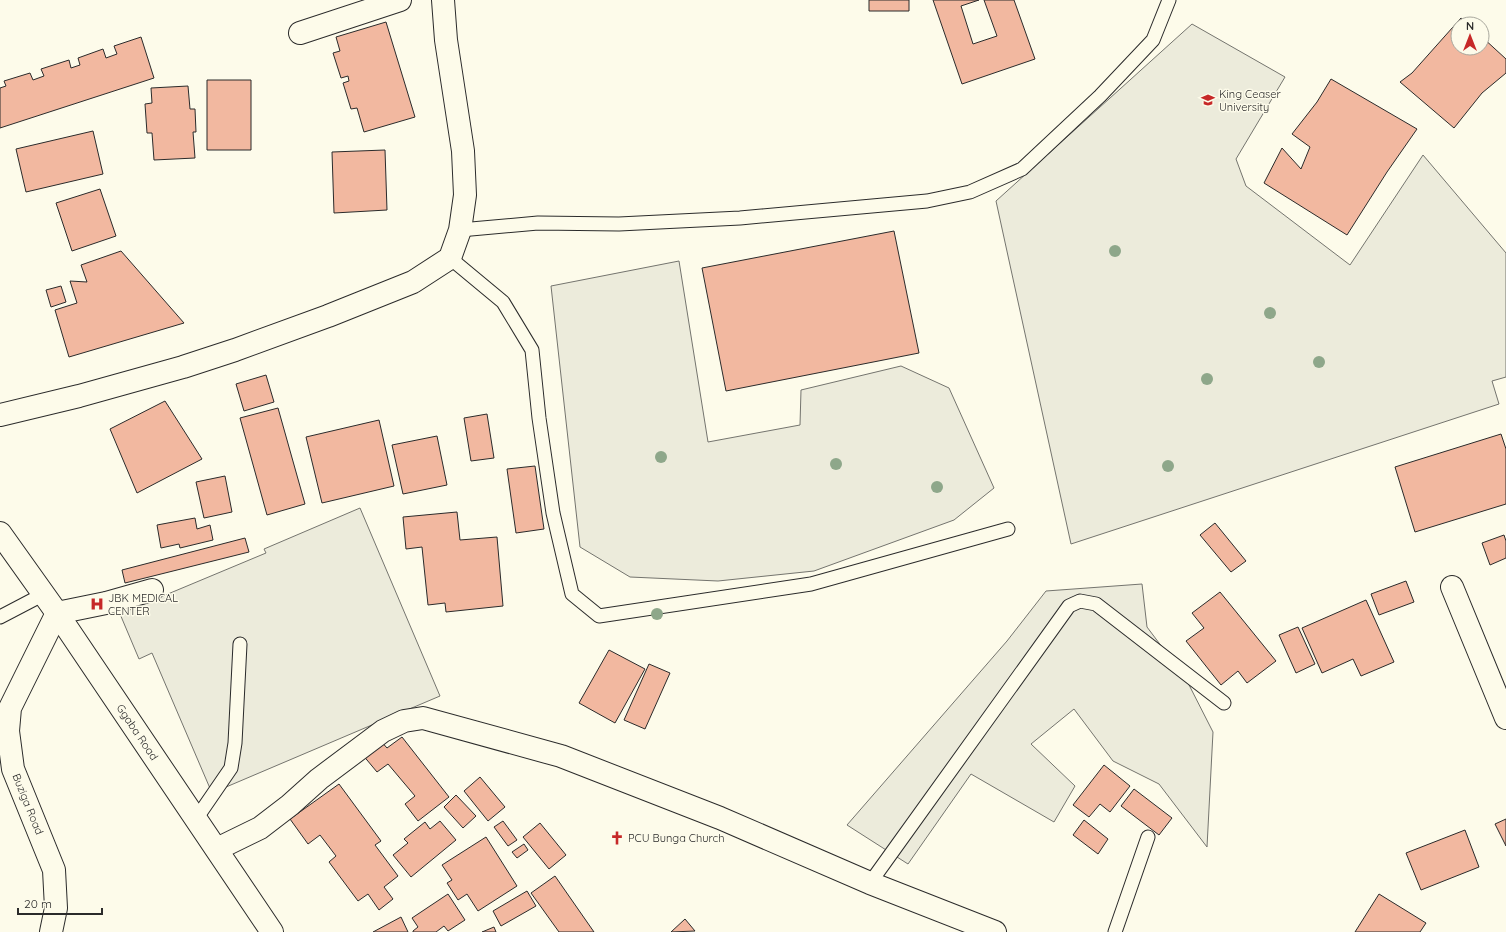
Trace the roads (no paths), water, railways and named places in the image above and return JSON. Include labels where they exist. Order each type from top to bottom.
[{"type":"street","points":[[300,32],[400,0]]},
{"type":"street","points":[[0,415],[87,394],[183,367],[235,350],[328,316],[413,282],[450,258],[460,230],[465,195],[464,151],[446,40],[443,0]]},
{"type":"street","name":"Ggaba Road","points":[[0,533],[57,613],[272,932]]},
{"type":"street","points":[[1452,587],[1506,718]]},
{"type":"street","points":[[57,613],[106,603],[152,590]]},
{"type":"street","name":"Buziga Road","points":[[51,932],[56,908],[54,870],[13,769],[8,730],[10,708],[57,613]]},
{"type":"street","points":[[217,849],[260,828],[290,805],[319,778],[383,730],[404,721],[423,718],[561,756],[720,818],[870,882],[995,932]]},
{"type":"lane","points":[[460,230],[538,223],[619,224],[740,218],[927,201],[970,192],[1022,169],[1100,96],[1153,40],[1169,0]]},
{"type":"lane","points":[[450,258],[503,302],[532,350],[539,418],[553,513],[572,594],[599,616],[811,584],[1008,529]]},
{"type":"lane","points":[[0,617],[44,594]]},
{"type":"lane","points":[[870,882],[1069,606],[1080,601],[1096,604],[1224,704]]},
{"type":"lane","points":[[196,819],[231,768],[235,743],[240,644]]},
{"type":"lane","points":[[1115,932],[1148,837]]},
{"type":"place","name":"King Ceaser University","points":[[1208,100]]},
{"type":"place","name":"JBK MEDICAL CENTER","points":[[97,604]]},
{"type":"place","name":"PCU Bunga Church","points":[[617,838]]}]
